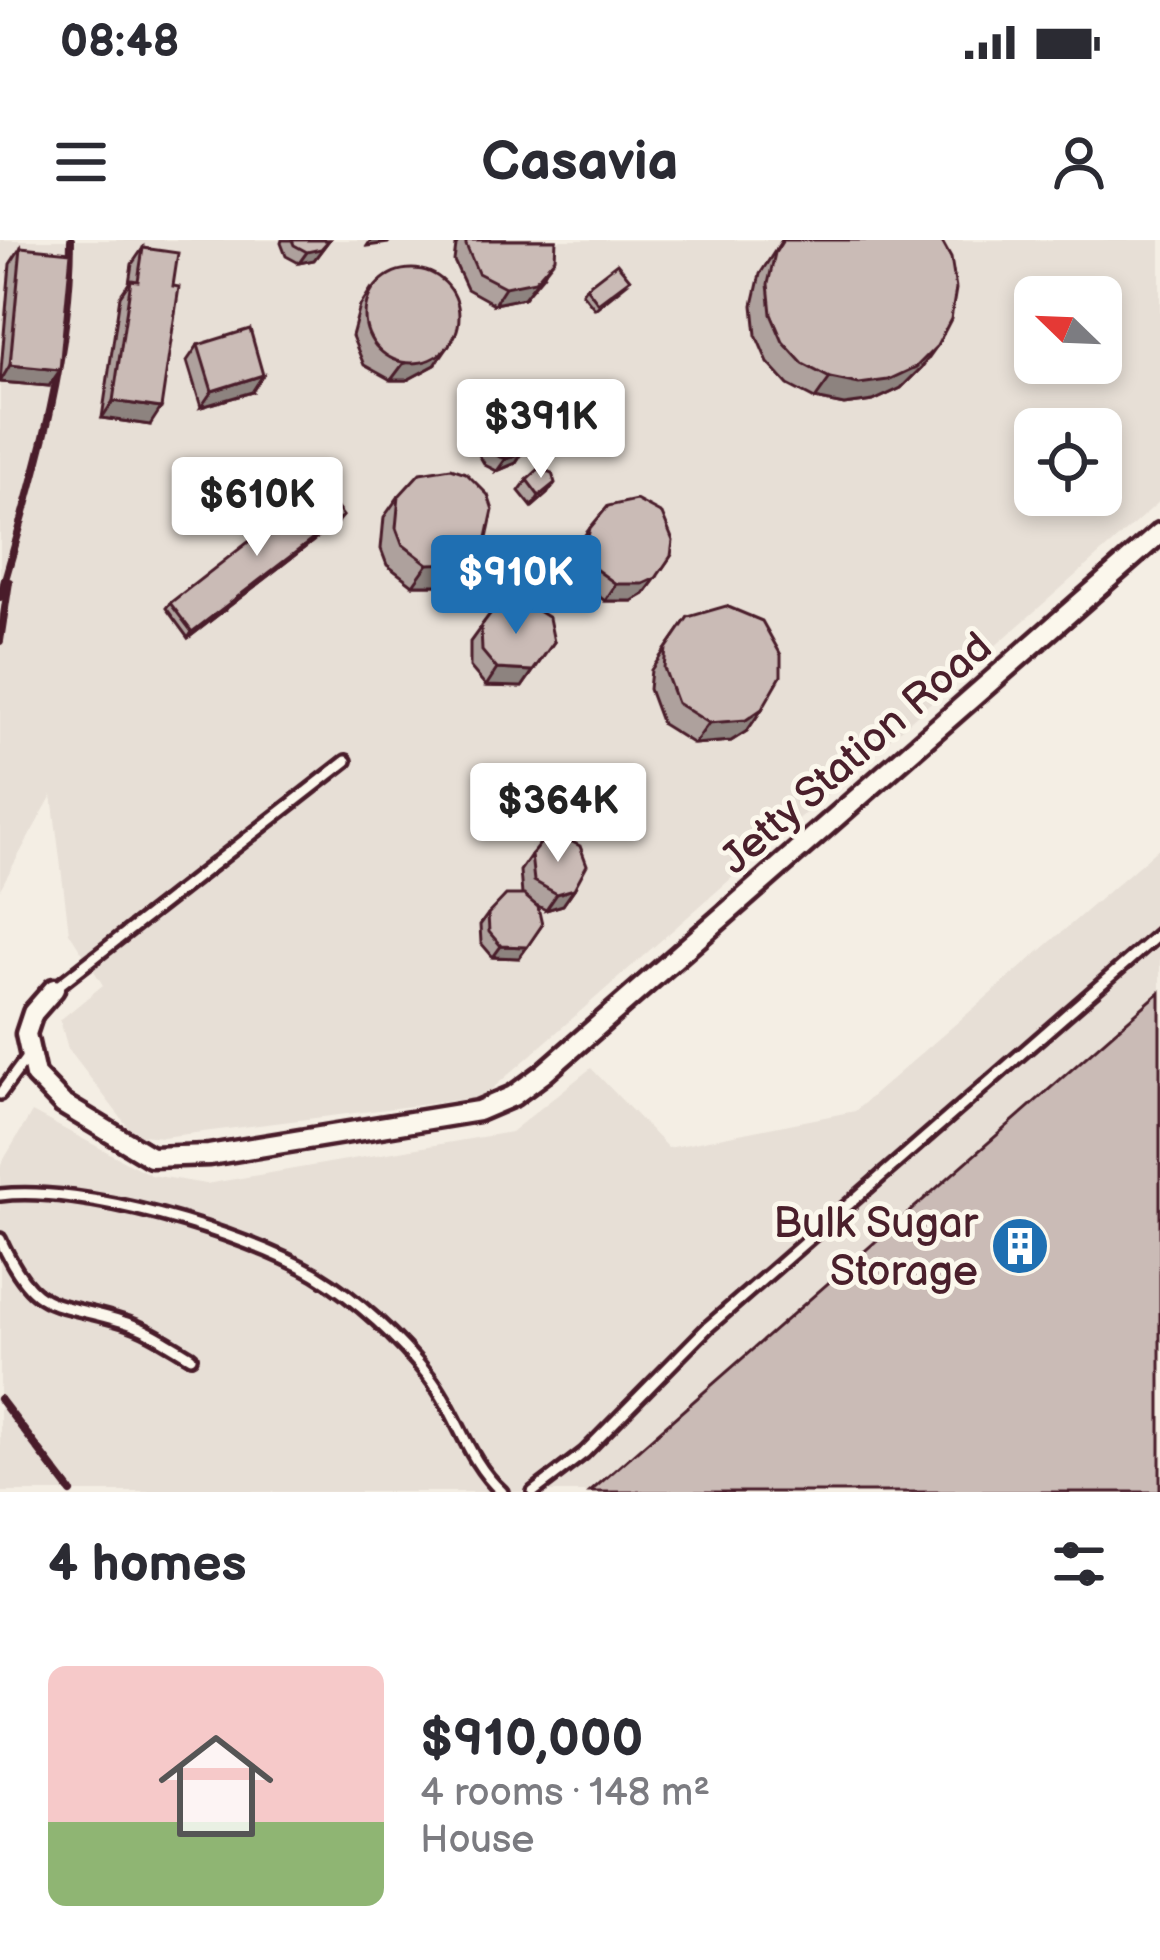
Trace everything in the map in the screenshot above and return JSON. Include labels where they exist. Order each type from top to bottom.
[{"type":"street","name":"Jetty Station Road","points":[[28,1056],[40,1084],[63,1104],[126,1146],[159,1159],[440,1118],[499,1104],[544,1073],[1160,532]]},
{"type":"street","points":[[28,1056],[29,1022],[54,989]]},
{"type":"lane","points":[[54,989],[346,761]]},
{"type":"lane","points":[[533,1492],[584,1453],[708,1328],[1160,933]]},
{"type":"lane","points":[[0,1094],[28,1056]]},
{"type":"lane","points":[[0,1195],[27,1192],[123,1204],[319,1277],[359,1306],[430,1378],[469,1455],[502,1492]]},
{"type":"lane","points":[[0,1239],[18,1278],[37,1297],[130,1324],[190,1357]]},
{"type":"shaded area","points":[[0,240],[1160,240],[1160,501],[483,1097],[163,1137],[141,1135],[128,1127],[68,1049],[60,1020],[103,985],[69,932],[52,795],[0,889]]},
{"type":"shaded area","points":[[1160,847],[1160,1492],[0,1492],[0,1166],[32,1112],[151,1175],[206,1184],[511,1132],[591,1068],[668,1148],[855,1111]]},
{"type":"building","points":[[292,240],[329,240],[321,249],[307,252]]},
{"type":"building","points":[[466,240],[556,240],[555,258],[535,281],[505,287],[478,273]]},
{"type":"building","points":[[783,240],[941,240],[951,258],[956,289],[951,319],[937,346],[916,367],[888,380],[859,384],[830,378],[803,364],[783,342],[771,314],[768,284]]},
{"type":"building","points":[[21,247],[71,252],[60,370],[10,365]]},
{"type":"building","points":[[143,248],[178,253],[173,286],[179,287],[161,408],[113,401],[131,280],[138,281]]},
{"type":"building","points":[[617,263],[630,279],[598,303],[586,287]]},
{"type":"building","points":[[412,269],[445,283],[459,316],[445,349],[412,363],[379,349],[365,316],[379,283]]},
{"type":"building","points":[[250,329],[263,375],[212,391],[198,345]]},
{"type":"building","points":[[507,418],[521,424],[527,438],[521,452],[507,458],[493,452],[487,438],[493,424]]},
{"type":"building","points":[[451,468],[466,473],[488,495],[493,510],[486,542],[461,563],[428,564],[402,544],[396,528],[399,496],[420,473]]},
{"type":"building","points":[[540,468],[552,473],[555,483],[539,496],[527,480]]},
{"type":"building","points":[[320,486],[343,516],[192,632],[170,603]]},
{"type":"building","points":[[636,500],[662,514],[673,541],[671,556],[656,578],[643,584],[616,584],[594,568],[587,541],[590,528],[608,506]]},
{"type":"building","points":[[519,599],[549,618],[554,642],[533,671],[497,669],[482,651],[481,626],[496,606]]},
{"type":"building","points":[[726,606],[762,621],[781,655],[781,676],[762,709],[746,720],[709,723],[677,703],[664,668],[666,649],[688,617]]},
{"type":"building","points":[[563,837],[580,846],[587,865],[574,889],[557,894],[534,881],[531,855],[543,840]]},
{"type":"building","points":[[506,895],[524,895],[538,907],[542,925],[527,947],[501,946],[489,932],[488,914]]},
{"type":"building","name":"Bulk Sugar Storage","points":[[1160,992],[1160,1492],[590,1492]]},
{"type":"railway","points":[[0,597],[57,376],[71,240]]},
{"type":"railway","points":[[0,641],[9,582]]},
{"type":"railway","points":[[0,1399],[71,1492]]},
{"type":"place","name":"Bulk Sugar Storage","points":[[1020,1246]]}]
